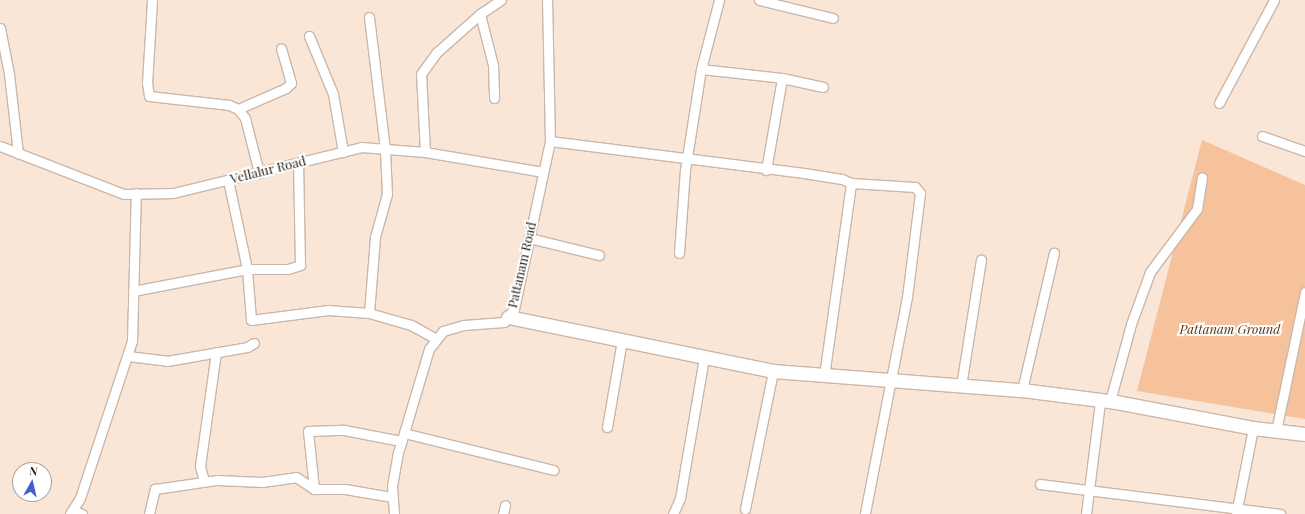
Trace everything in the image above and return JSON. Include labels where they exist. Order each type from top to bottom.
[{"type":"street","points":[[152,0],[147,83],[149,96],[229,105],[238,109],[245,118],[259,173]]},
{"type":"street","points":[[425,152],[421,74],[436,52],[480,14],[501,0]]},
{"type":"street","name":"Pattanam Road","points":[[394,514],[392,486],[403,437],[429,348],[443,331],[464,325],[504,322],[514,309],[550,141],[547,0]]},
{"type":"street","points":[[679,253],[687,158],[701,69],[719,0]]},
{"type":"street","points":[[759,0],[833,18]]},
{"type":"street","points":[[1219,103],[1274,0]]},
{"type":"street","points":[[480,14],[493,65],[494,98]]},
{"type":"street","points":[[369,17],[384,149],[387,194],[375,237],[370,313]]},
{"type":"street","points":[[0,28],[9,74],[18,153]]},
{"type":"street","points":[[309,36],[333,94],[343,152]]},
{"type":"street","points":[[238,109],[286,88],[292,83],[281,48]]},
{"type":"street","points":[[701,69],[782,78],[824,86]]},
{"type":"street","points":[[766,170],[782,78]]},
{"type":"street","points":[[1262,136],[1305,151]]},
{"type":"street","points":[[550,141],[687,158],[766,170],[811,174],[842,179],[851,184],[915,187],[920,193],[907,297],[865,514]]},
{"type":"street","name":"Vellalur Road","points":[[0,146],[124,194],[173,193],[361,147],[425,152],[543,172]]},
{"type":"street","points":[[133,291],[247,269],[288,269],[300,265],[298,163]]},
{"type":"street","points":[[1086,514],[1105,401],[1131,324],[1150,272],[1197,209],[1202,177]]},
{"type":"street","points":[[228,180],[247,269],[251,320],[328,310],[370,313],[411,325],[436,339]]},
{"type":"street","points":[[824,376],[851,184]]},
{"type":"street","points":[[82,514],[71,512],[80,498],[132,341],[136,193]]},
{"type":"street","points":[[529,238],[599,255]]},
{"type":"street","points":[[1022,390],[1054,253]]},
{"type":"street","points":[[961,386],[982,260]]},
{"type":"street","points":[[1276,431],[1305,292]]},
{"type":"street","points":[[508,317],[773,371],[891,382],[1022,390],[1105,401],[1253,428],[1305,434]]},
{"type":"street","points":[[607,427],[622,340]]},
{"type":"street","points":[[128,356],[167,361],[254,343]]},
{"type":"street","points":[[204,481],[200,466],[216,352]]},
{"type":"street","points":[[673,514],[680,498],[704,357]]},
{"type":"street","points":[[745,510],[773,371]]},
{"type":"street","points":[[1237,511],[1253,428]]},
{"type":"street","points":[[314,489],[308,431],[344,430],[403,437],[553,470]]},
{"type":"street","points":[[149,514],[154,489],[204,481],[262,482],[296,477],[314,489],[345,489],[392,496]]},
{"type":"street","points":[[1040,484],[1237,511],[1280,514]]},
{"type":"green space","name":"Pattanam Ground","points":[[1202,140],[1305,185],[1305,419],[1137,391]]}]
